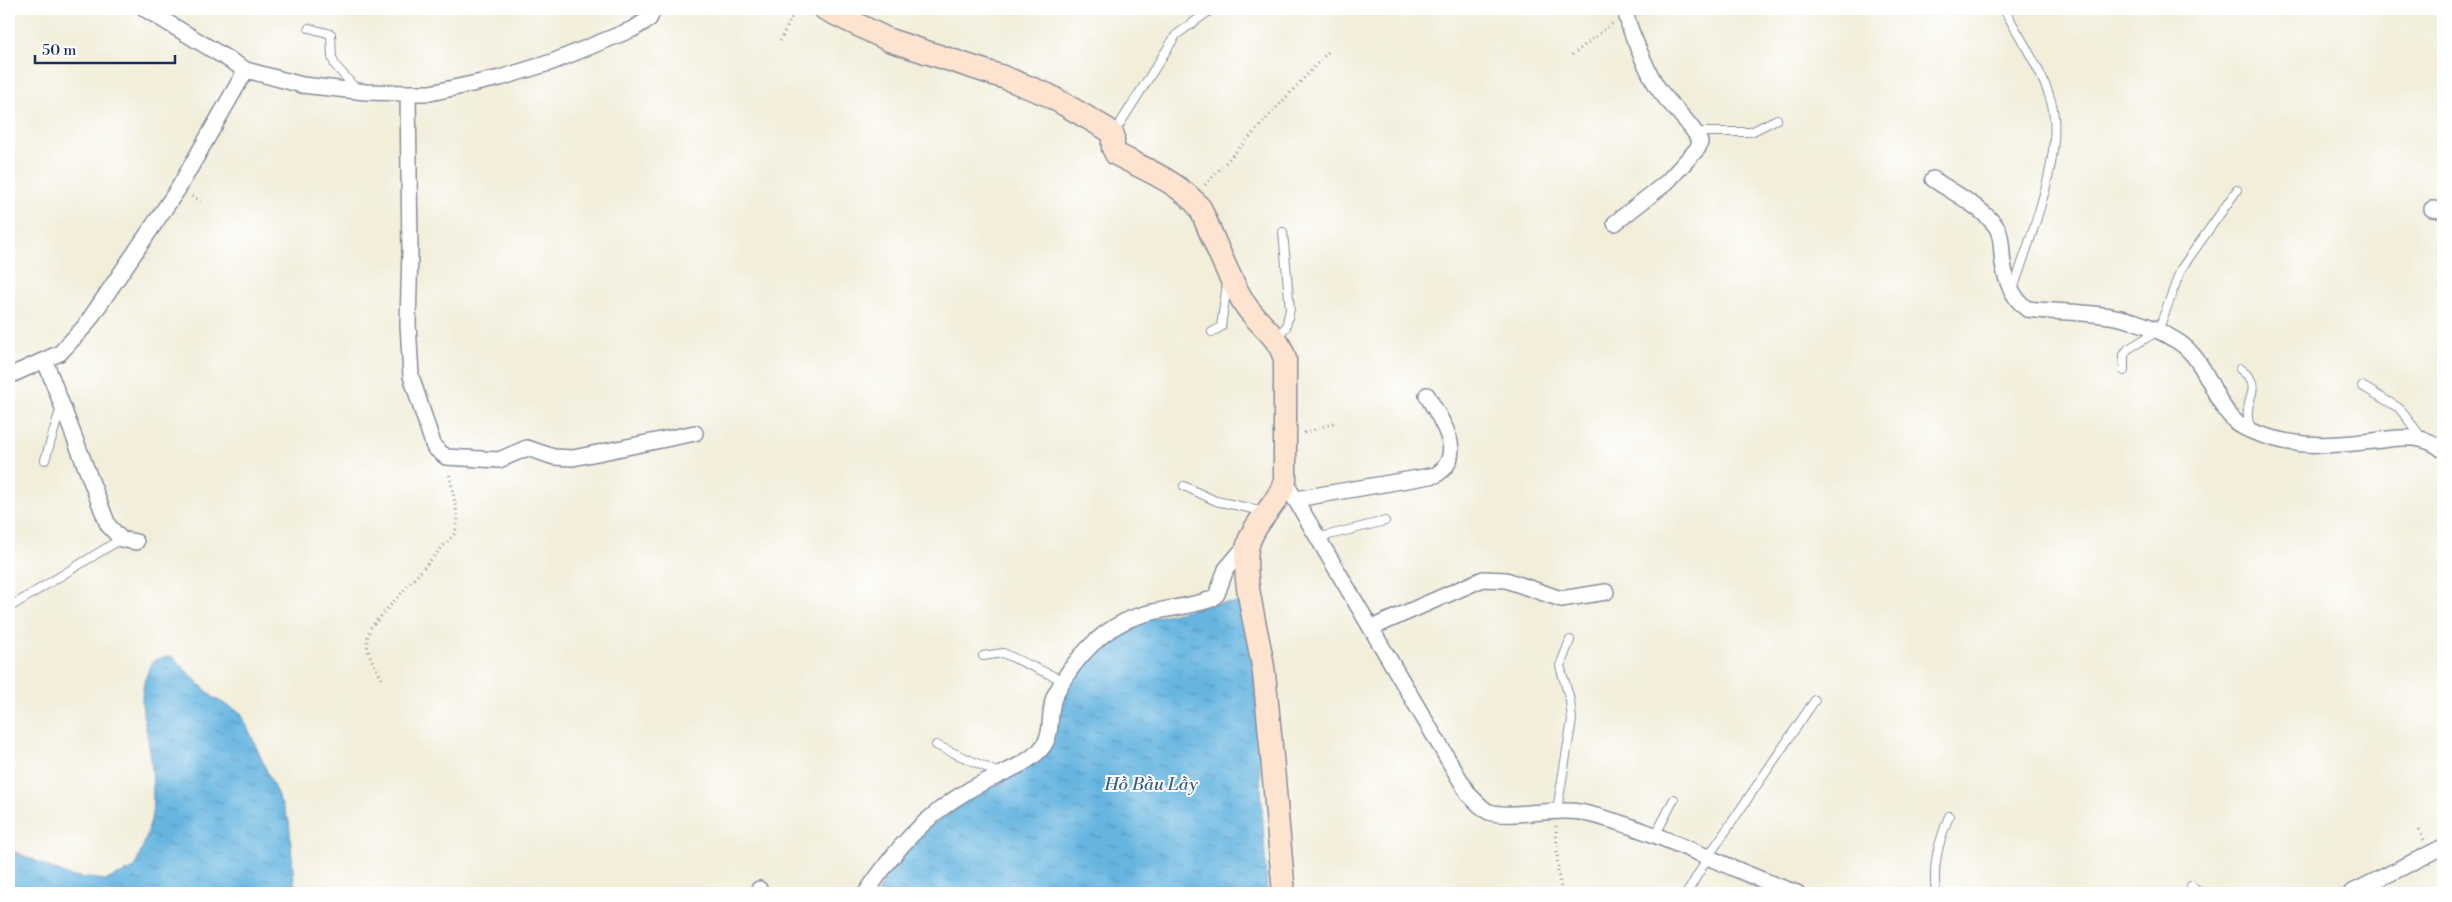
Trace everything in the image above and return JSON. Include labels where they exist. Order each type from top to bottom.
[{"type":"street","points":[[145,9],[246,70],[302,85],[357,91],[408,93],[430,92],[500,78],[552,62],[633,29],[649,19],[654,9]]},
{"type":"street","points":[[825,9],[889,40],[1003,77],[1048,95],[1082,113],[1113,135],[1113,148],[1116,154],[1177,186],[1192,198],[1208,226],[1228,274],[1254,317],[1281,345],[1285,359],[1285,439],[1290,491],[1469,795],[1489,812],[1502,814],[1556,810],[1579,812],[1656,834],[1797,893]]},
{"type":"street","points":[[1615,223],[1667,182],[1698,148],[1700,142],[1697,132],[1685,122],[1658,89],[1627,22],[1626,11]]},
{"type":"street","points":[[9,376],[25,367],[45,361],[66,348],[85,326],[178,189],[246,70]]},
{"type":"street","points":[[408,93],[410,172],[408,324],[411,376],[434,446],[446,457],[500,460],[527,448],[554,457],[573,458],[695,433]]},
{"type":"street","points":[[1933,179],[1986,216],[1996,227],[2001,236],[2006,276],[2018,302],[2027,308],[2105,313],[2130,319],[2178,341],[2193,354],[2212,383],[2225,409],[2238,424],[2253,432],[2278,440],[2305,444],[2365,442],[2401,437],[2423,439],[2443,450]]},
{"type":"street","points":[[45,361],[108,525],[121,539],[136,542]]},
{"type":"street","points":[[1284,893],[1264,672],[1246,568],[1253,530],[1280,497],[1290,491],[1436,475],[1443,470],[1448,464],[1452,449],[1450,440],[1428,395]]},
{"type":"street","points":[[866,893],[888,861],[933,813],[1032,757],[1041,748],[1049,731],[1055,696],[1082,656],[1098,639],[1117,624],[1145,614],[1212,599],[1217,594],[1226,569],[1250,541]]},
{"type":"street","points":[[1371,628],[1483,579],[1506,580],[1561,599],[1606,592]]},
{"type":"street","points":[[2351,893],[2443,847]]},
{"type":"lane","points":[[1113,135],[1176,35],[1212,9]]},
{"type":"lane","points":[[2004,9],[2046,86],[2055,124],[2052,165],[2013,292]]},
{"type":"lane","points":[[309,28],[331,34],[332,57],[335,65],[357,91]]},
{"type":"lane","points":[[1697,132],[1751,132],[1778,119]]},
{"type":"lane","points":[[2124,371],[2123,359],[2128,349],[2158,331],[2181,269],[2237,190]]},
{"type":"lane","points":[[1276,339],[1286,327],[1290,309],[1283,232]]},
{"type":"lane","points":[[1212,332],[1221,327],[1228,274]]},
{"type":"lane","points":[[2240,369],[2251,380],[2253,386],[2246,412],[2253,432]]},
{"type":"lane","points":[[2362,386],[2399,408],[2423,439]]},
{"type":"lane","points":[[45,460],[62,406]]},
{"type":"lane","points":[[1184,486],[1216,501],[1268,511]]},
{"type":"lane","points":[[1318,538],[1384,521]]},
{"type":"lane","points":[[10,607],[121,539]]},
{"type":"lane","points":[[1556,810],[1572,720],[1570,700],[1560,666],[1570,640]]},
{"type":"lane","points":[[983,656],[1003,653],[1064,681]]},
{"type":"lane","points":[[1687,893],[1708,857],[1815,700]]},
{"type":"lane","points":[[936,746],[999,774]]},
{"type":"lane","points":[[1656,834],[1674,799]]},
{"type":"lane","points":[[1936,893],[1934,873],[1936,848],[1949,816]]},
{"type":"lane","points":[[2191,886],[2200,893]]},
{"type":"path","points":[[780,41],[796,9]]},
{"type":"path","points":[[1572,56],[1626,11]]},
{"type":"path","points":[[1192,198],[1329,51]]},
{"type":"path","points":[[1285,439],[1334,423]]},
{"type":"path","points":[[382,678],[368,654],[367,635],[371,627],[455,533],[458,526],[446,457]]},
{"type":"path","points":[[1556,810],[1555,843],[1562,893]]},
{"type":"water","name":"Hồ Bầu Lầy","points":[[1243,603],[1253,645],[1267,893],[877,893],[886,875],[924,830],[1016,769],[1058,721],[1069,682],[1087,653],[1120,626],[1211,604]]},
{"type":"water","points":[[171,656],[214,698],[241,713],[289,821],[295,893],[9,893],[9,849],[69,876],[106,880],[135,868],[147,833],[153,807],[152,765],[143,711],[142,692],[144,682],[154,660]]}]
